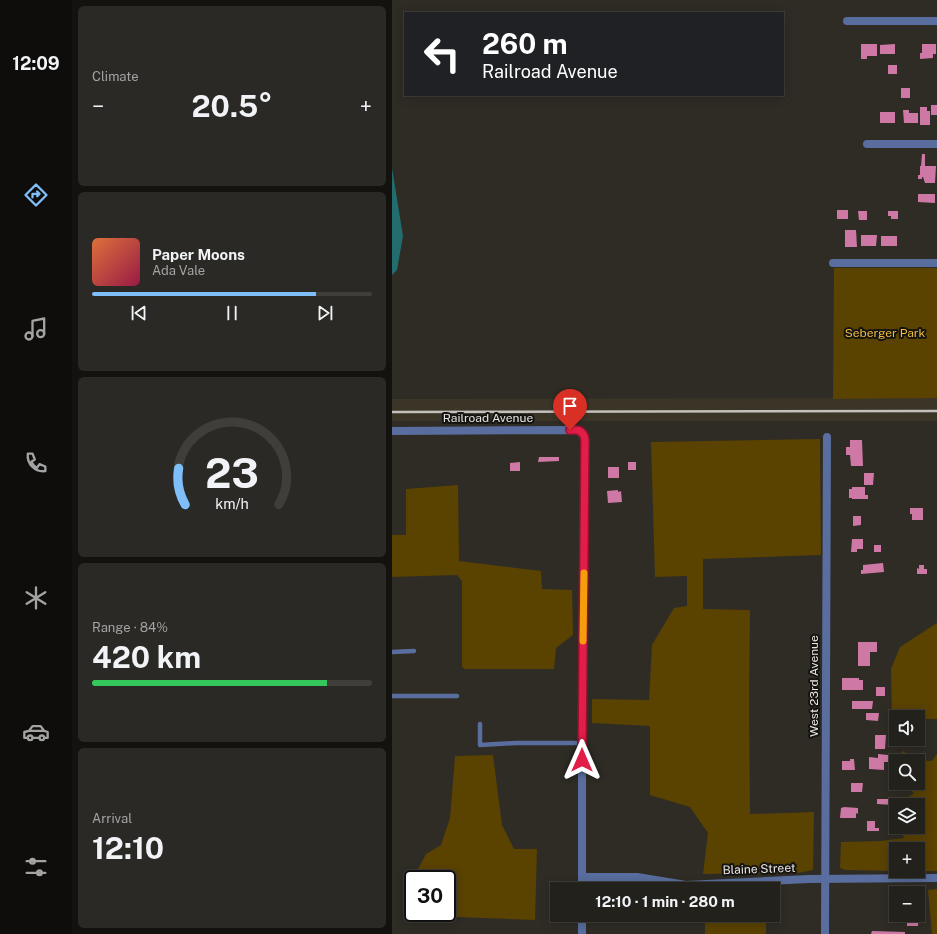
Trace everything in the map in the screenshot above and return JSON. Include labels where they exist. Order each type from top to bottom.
[{"type":"street","points":[[847,21],[937,21]]},
{"type":"street","points":[[867,144],[937,144]]},
{"type":"street","points":[[833,263],[937,263]]},
{"type":"street","name":"Railroad Avenue","points":[[392,431],[573,430],[583,433],[585,443],[582,743]]},
{"type":"street","name":"West 23rd Avenue","points":[[825,934],[827,437]]},
{"type":"street","points":[[582,743],[582,882]]},
{"type":"street","name":"Blaine Street","points":[[582,877],[637,877],[686,885],[826,878],[937,878]]},
{"type":"street","points":[[582,922],[582,934]]},
{"type":"lane","points":[[392,652],[414,651]]},
{"type":"lane","points":[[392,696],[457,696]]},
{"type":"lane","points":[[480,724],[480,745],[515,743],[582,743]]},
{"type":"shaded area","points":[[937,398],[937,421],[392,421],[392,399]]},
{"type":"green space","name":"Seberger Park","points":[[834,268],[937,268],[937,398],[833,399]]},
{"type":"green space","points":[[820,439],[821,555],[703,559],[703,609],[750,610],[750,814],[814,812],[813,870],[798,873],[703,874],[708,833],[690,807],[650,795],[650,726],[592,723],[592,699],[649,700],[652,645],[674,608],[687,606],[687,576],[655,577],[651,442]]},
{"type":"green space","points":[[458,485],[459,561],[541,571],[542,589],[572,590],[573,635],[556,648],[554,669],[465,669],[462,667],[462,581],[457,575],[392,577],[392,535],[406,535],[406,489]]},
{"type":"green space","points":[[937,623],[937,719],[925,719],[925,710],[892,710],[891,669],[900,647]]},
{"type":"green space","points":[[903,751],[907,754],[900,754]]},
{"type":"green space","points":[[937,754],[937,871],[925,871],[925,842],[889,842],[889,871],[845,870],[840,868],[841,842],[881,841],[904,838],[903,834],[925,834],[925,798],[908,798],[914,793],[911,790],[925,790],[925,761],[932,761]]},
{"type":"green space","points":[[493,755],[502,825],[514,849],[537,849],[535,920],[456,917],[456,870],[418,870],[426,854],[441,845],[450,818],[455,756]]},
{"type":"green space","points":[[937,889],[937,934],[932,934],[928,890]]},
{"type":"green space","points":[[705,922],[766,922],[766,934],[705,934]]},
{"type":"water","points":[[392,168],[403,236],[397,270],[392,275]]},
{"type":"building","points":[[861,44],[877,44],[877,56],[867,56],[867,59],[861,59]]},
{"type":"building","points":[[895,44],[895,54],[880,54],[880,45]]},
{"type":"building","points":[[922,44],[936,44],[936,54],[933,54],[933,58],[920,59]]},
{"type":"building","points":[[888,65],[897,65],[897,74],[888,74]]},
{"type":"building","points":[[901,88],[910,88],[910,98],[901,98]]},
{"type":"building","points":[[931,105],[937,105],[937,115],[931,115]]},
{"type":"building","points":[[920,107],[927,107],[927,111],[930,111],[930,125],[920,125]]},
{"type":"building","points":[[903,110],[909,110],[909,113],[918,113],[918,123],[904,123]]},
{"type":"building","points":[[880,112],[895,112],[895,123],[880,123]]},
{"type":"building","points":[[922,154],[925,154],[925,166],[936,166],[935,183],[925,183],[923,177],[922,179],[918,179],[918,175],[920,175]]},
{"type":"building","points":[[918,194],[935,194],[935,203],[918,202]]},
{"type":"building","points":[[837,210],[848,210],[848,219],[837,219]]},
{"type":"building","points":[[858,211],[867,211],[867,220],[859,220]]},
{"type":"building","points":[[888,211],[898,211],[898,219],[891,219],[891,216],[888,216]]},
{"type":"building","points":[[845,230],[856,230],[857,247],[845,247]]},
{"type":"building","points":[[861,235],[877,235],[876,246],[861,246]]},
{"type":"building","points":[[881,236],[897,236],[897,246],[881,246]]},
{"type":"building","points":[[850,440],[862,440],[863,466],[851,466],[850,455],[846,455],[846,447],[850,447]]},
{"type":"building","points":[[539,457],[559,457],[559,461],[538,462]]},
{"type":"building","points":[[520,462],[520,471],[510,471],[510,463]]},
{"type":"building","points":[[628,462],[636,462],[636,470],[628,470]]},
{"type":"building","points":[[608,467],[619,467],[619,478],[608,478]]},
{"type":"building","points":[[864,473],[874,473],[873,485],[864,485]]},
{"type":"building","points":[[852,487],[865,487],[865,495],[868,495],[868,499],[849,498],[849,489],[852,489]]},
{"type":"building","points":[[618,490],[618,492],[621,491],[622,502],[608,503],[607,491]]},
{"type":"building","points":[[910,508],[923,508],[923,520],[912,520]]},
{"type":"building","points":[[853,516],[861,516],[861,525],[853,526]]},
{"type":"building","points":[[852,539],[863,539],[863,549],[857,549],[857,552],[851,552]]},
{"type":"building","points":[[874,545],[881,545],[881,552],[874,552]]},
{"type":"building","points":[[883,563],[884,572],[861,574],[863,565]]},
{"type":"building","points":[[919,565],[924,565],[924,569],[927,569],[927,574],[917,574],[917,568],[919,569]]},
{"type":"building","points":[[858,642],[877,642],[877,652],[870,652],[870,666],[858,666]]},
{"type":"building","points":[[842,678],[859,678],[859,680],[863,680],[863,690],[842,690]]},
{"type":"building","points":[[876,687],[885,687],[885,696],[876,696]]},
{"type":"building","points":[[852,701],[873,701],[872,709],[852,709]]},
{"type":"building","points":[[866,713],[879,713],[878,721],[866,720]]},
{"type":"building","points":[[875,735],[886,735],[885,749],[875,749]]},
{"type":"building","points":[[878,754],[888,755],[888,762],[884,762],[884,770],[869,769],[869,757],[878,758]]},
{"type":"building","points":[[850,759],[854,759],[855,770],[842,770],[842,761],[850,761]]},
{"type":"building","points":[[851,783],[863,783],[862,792],[851,792]]},
{"type":"building","points":[[877,799],[889,799],[889,805],[877,804]]},
{"type":"building","points":[[841,808],[858,808],[856,818],[840,818]]},
{"type":"building","points":[[867,821],[875,821],[875,828],[879,828],[879,831],[867,831]]},
{"type":"building","points":[[907,922],[918,922],[918,926],[907,926]]},
{"type":"building","points":[[872,931],[905,932],[905,934],[871,934]]},
{"type":"railway","points":[[392,412],[937,411]]},
{"type":"slow traffic","points":[[583,641],[584,573]]},
{"type":"route","points":[[570,430],[578,430],[582,432],[585,440],[582,760]]}]
